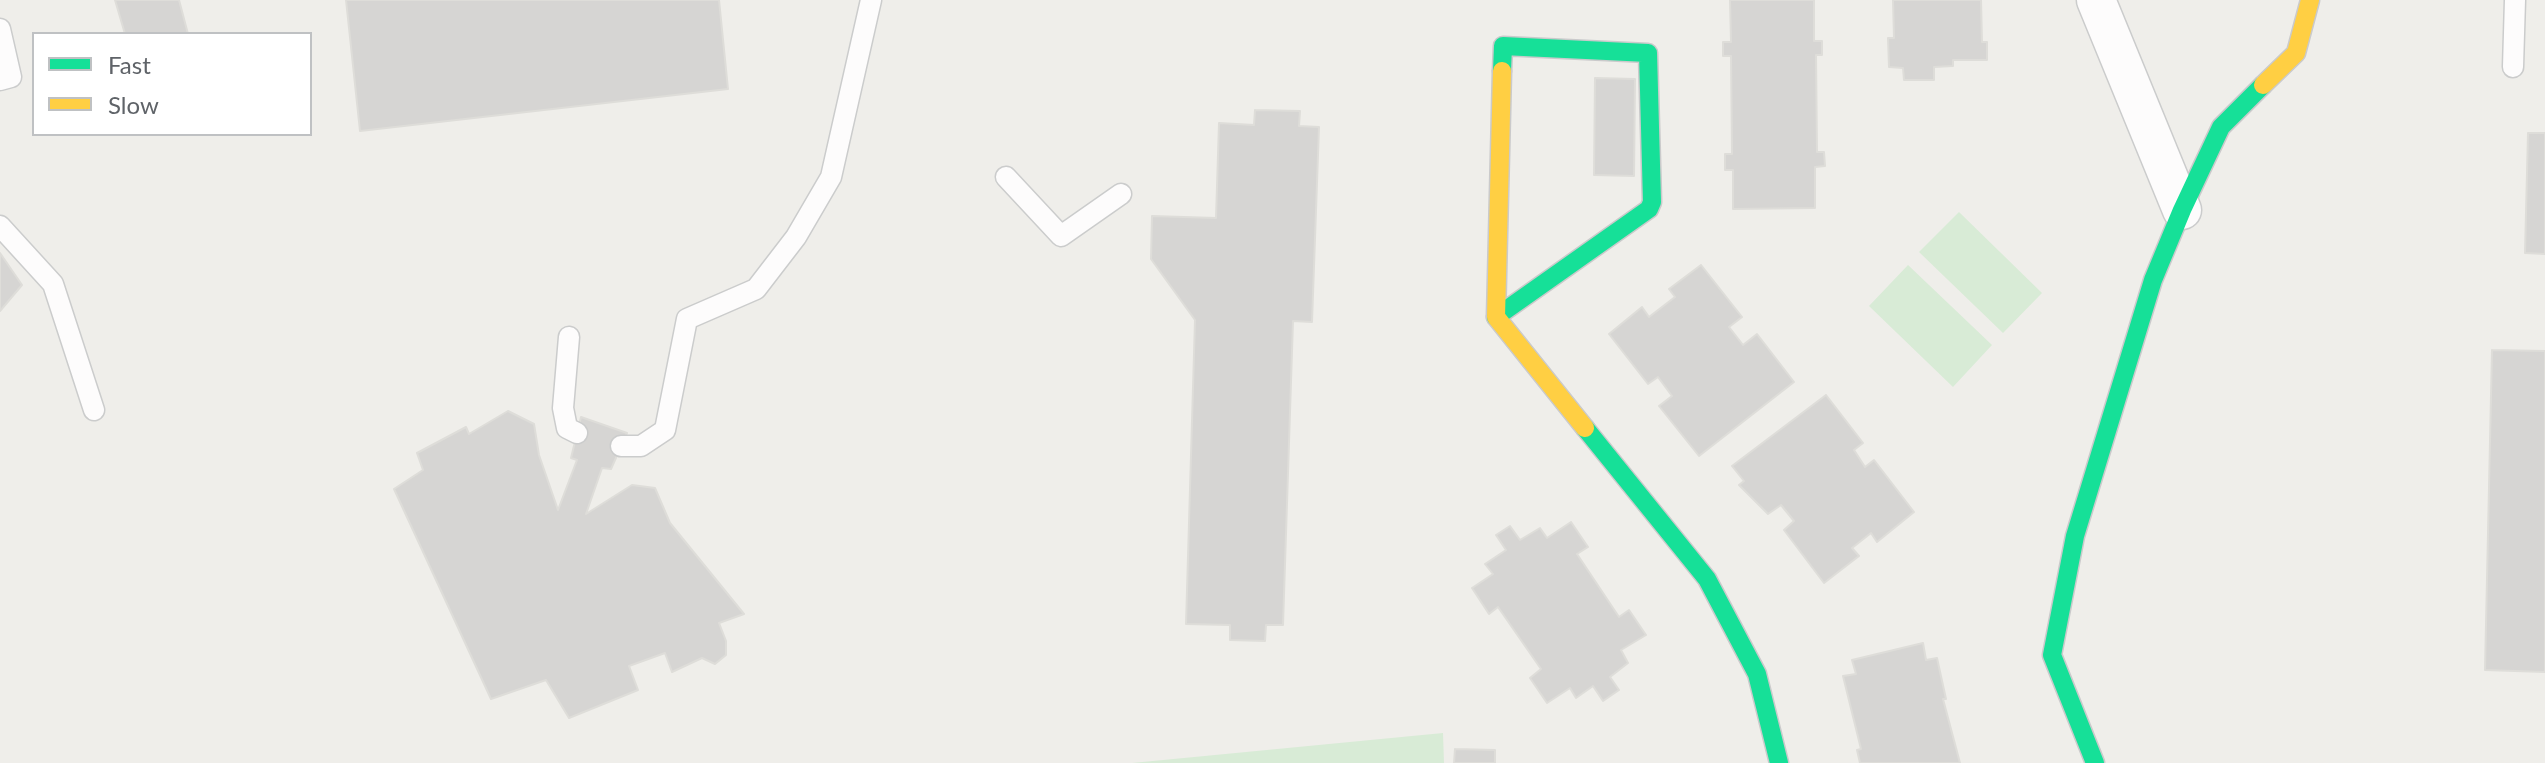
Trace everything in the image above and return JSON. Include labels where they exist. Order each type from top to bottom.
[{"type":"street","points":[[2096,0],[2182,210]]},
{"type":"street","points":[[2095,763],[2052,655],[2075,536],[2153,280],[2182,210],[2221,127],[2296,53],[2310,0]]},
{"type":"street","points":[[1496,317],[1649,209],[1652,202],[1648,53],[1503,46],[1496,317],[1707,579],[1757,674],[1779,763]]},
{"type":"lane","points":[[621,446],[641,446],[665,430],[687,319],[756,289],[796,237],[831,177],[871,0]]},
{"type":"lane","points":[[2513,67],[2515,0]]},
{"type":"lane","points":[[0,29],[11,77],[0,80]]},
{"type":"lane","points":[[1006,177],[1061,236],[1121,194]]},
{"type":"lane","points":[[0,226],[53,284],[94,410]]},
{"type":"lane","points":[[569,337],[563,408],[567,428],[577,433]]},
{"type":"green space","points":[[1959,212],[2042,293],[2003,333],[1919,252]]},
{"type":"green space","points":[[1908,265],[1992,345],[1953,387],[1869,306]]},
{"type":"green space","points":[[1443,733],[1444,763],[1132,763]]},
{"type":"building","points":[[115,0],[179,0],[187,32],[124,32]]},
{"type":"building","points":[[346,0],[719,0],[728,89],[360,131]]},
{"type":"building","points":[[1730,0],[1814,0],[1814,41],[1822,41],[1822,55],[1816,55],[1817,152],[1824,152],[1825,166],[1815,167],[1815,208],[1733,209],[1733,170],[1725,170],[1725,154],[1732,154],[1731,56],[1723,56],[1723,42],[1731,42]]},
{"type":"building","points":[[1893,0],[1981,0],[1982,42],[1987,42],[1987,60],[1953,60],[1953,66],[1934,67],[1934,80],[1904,80],[1903,68],[1889,67],[1888,38],[1894,38]]},
{"type":"building","points":[[1595,78],[1635,79],[1634,176],[1594,175]]},
{"type":"building","points":[[1255,110],[1300,111],[1299,126],[1319,127],[1312,322],[1293,321],[1283,625],[1266,625],[1265,641],[1230,640],[1230,625],[1186,624],[1195,320],[1151,259],[1152,216],[1216,218],[1219,123],[1254,125]]},
{"type":"building","points":[[2528,133],[2545,133],[2545,254],[2525,253]]},
{"type":"building","points":[[0,253],[22,285],[0,311]]},
{"type":"building","points":[[1701,265],[1742,317],[1729,327],[1743,345],[1757,334],[1794,382],[1699,456],[1659,406],[1672,396],[1658,377],[1648,384],[1609,334],[1642,307],[1649,317],[1675,297],[1669,289]]},
{"type":"building","points":[[2492,350],[2545,351],[2545,672],[2485,670]]},
{"type":"building","points":[[1826,395],[1863,443],[1854,450],[1865,467],[1874,460],[1914,512],[1877,542],[1871,533],[1852,548],[1859,556],[1824,583],[1784,530],[1794,521],[1781,505],[1768,514],[1739,485],[1744,481],[1732,466]]},
{"type":"building","points":[[508,411],[534,424],[539,455],[558,510],[577,460],[571,458],[581,417],[627,433],[611,469],[602,468],[586,514],[632,485],[655,488],[670,523],[744,614],[719,623],[726,641],[726,655],[715,664],[702,658],[672,672],[665,653],[629,666],[638,690],[569,718],[546,680],[491,699],[394,489],[423,470],[417,453],[466,427],[469,434]]},
{"type":"building","points":[[1571,522],[1588,547],[1577,554],[1619,617],[1629,610],[1646,635],[1621,650],[1628,663],[1610,677],[1619,690],[1603,701],[1593,686],[1576,698],[1570,688],[1547,703],[1530,678],[1541,669],[1498,607],[1489,614],[1472,588],[1493,574],[1485,564],[1506,550],[1496,535],[1510,526],[1520,540],[1540,528],[1547,538]]},
{"type":"building","points":[[1923,643],[1926,660],[1937,658],[1946,699],[1943,699],[1960,763],[1860,763],[1857,750],[1861,749],[1843,676],[1856,674],[1852,660]]},
{"type":"building","points":[[1455,749],[1495,750],[1495,763],[1454,763]]},
{"type":"traffic: fast","points":[[1496,317],[1649,209],[1652,202],[1648,53],[1503,46],[1502,71]]},
{"type":"traffic: fast","points":[[2095,763],[2052,655],[2075,536],[2153,280],[2182,210],[2221,127],[2263,85]]},
{"type":"traffic: fast","points":[[1585,428],[1707,579],[1757,674],[1779,763]]},
{"type":"traffic: slow","points":[[2263,85],[2296,53],[2310,0]]},
{"type":"traffic: slow","points":[[1502,71],[1496,317],[1585,428]]}]
